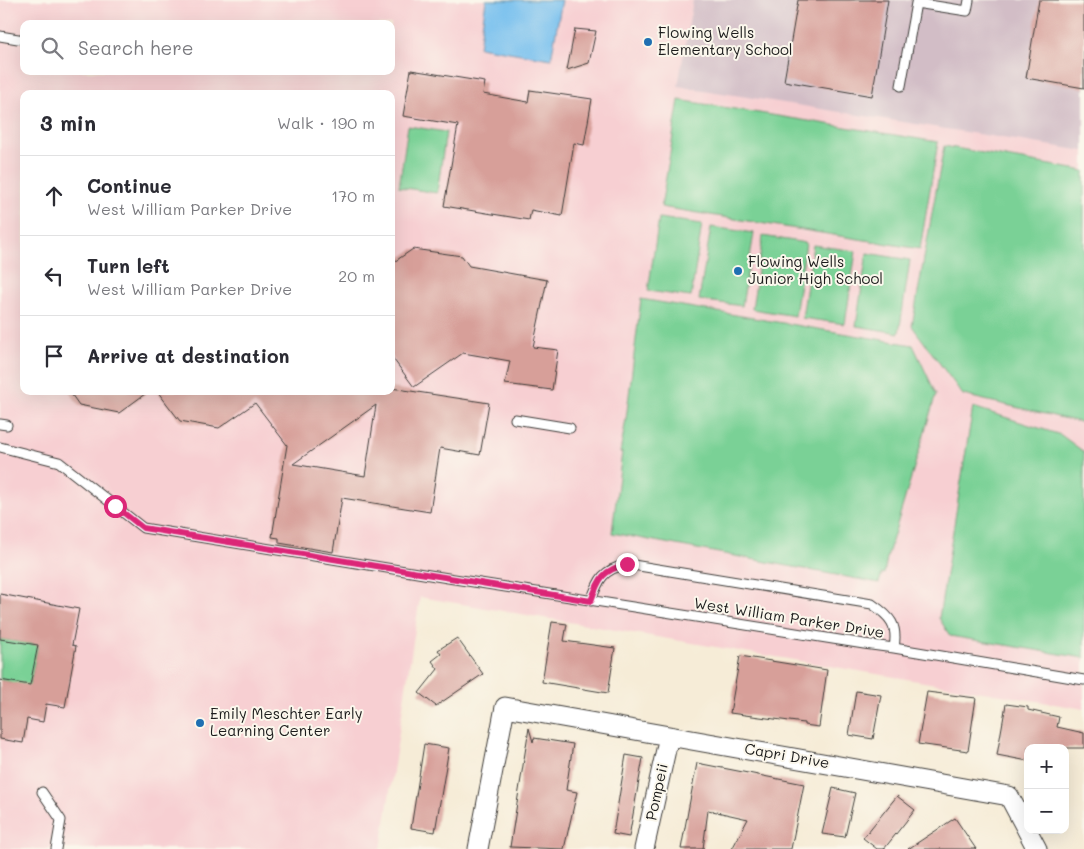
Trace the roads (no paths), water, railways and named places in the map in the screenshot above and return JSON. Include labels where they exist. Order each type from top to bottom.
[{"type":"street","name":"Capri Drive","points":[[478,849],[505,707],[1009,796],[1037,849]]},
{"type":"street","name":"Pompeii","points":[[644,849],[669,736]]},
{"type":"lane","points":[[900,86],[916,3],[967,11],[969,0]]},
{"type":"lane","points":[[3,37],[20,39]]},
{"type":"lane","points":[[515,419],[570,428]]},
{"type":"lane","name":"West William Parker Drive","points":[[0,447],[59,462],[143,528],[591,601],[894,648],[896,634],[888,615],[872,604],[627,564],[611,568],[599,580],[591,601]]},
{"type":"lane","points":[[894,648],[1084,680]]},
{"type":"lane","points":[[42,792],[61,820],[56,849]]},
{"type":"water","points":[[486,0],[562,0],[551,59],[479,47]]},
{"type":"place","name":"Flowing Wells Elementary School","points":[[648,42]]},
{"type":"place","name":"Flowing Wells Junior High School","points":[[738,271]]},
{"type":"place","name":"Emily Meschter Early Learning Center","points":[[200,723]]}]
